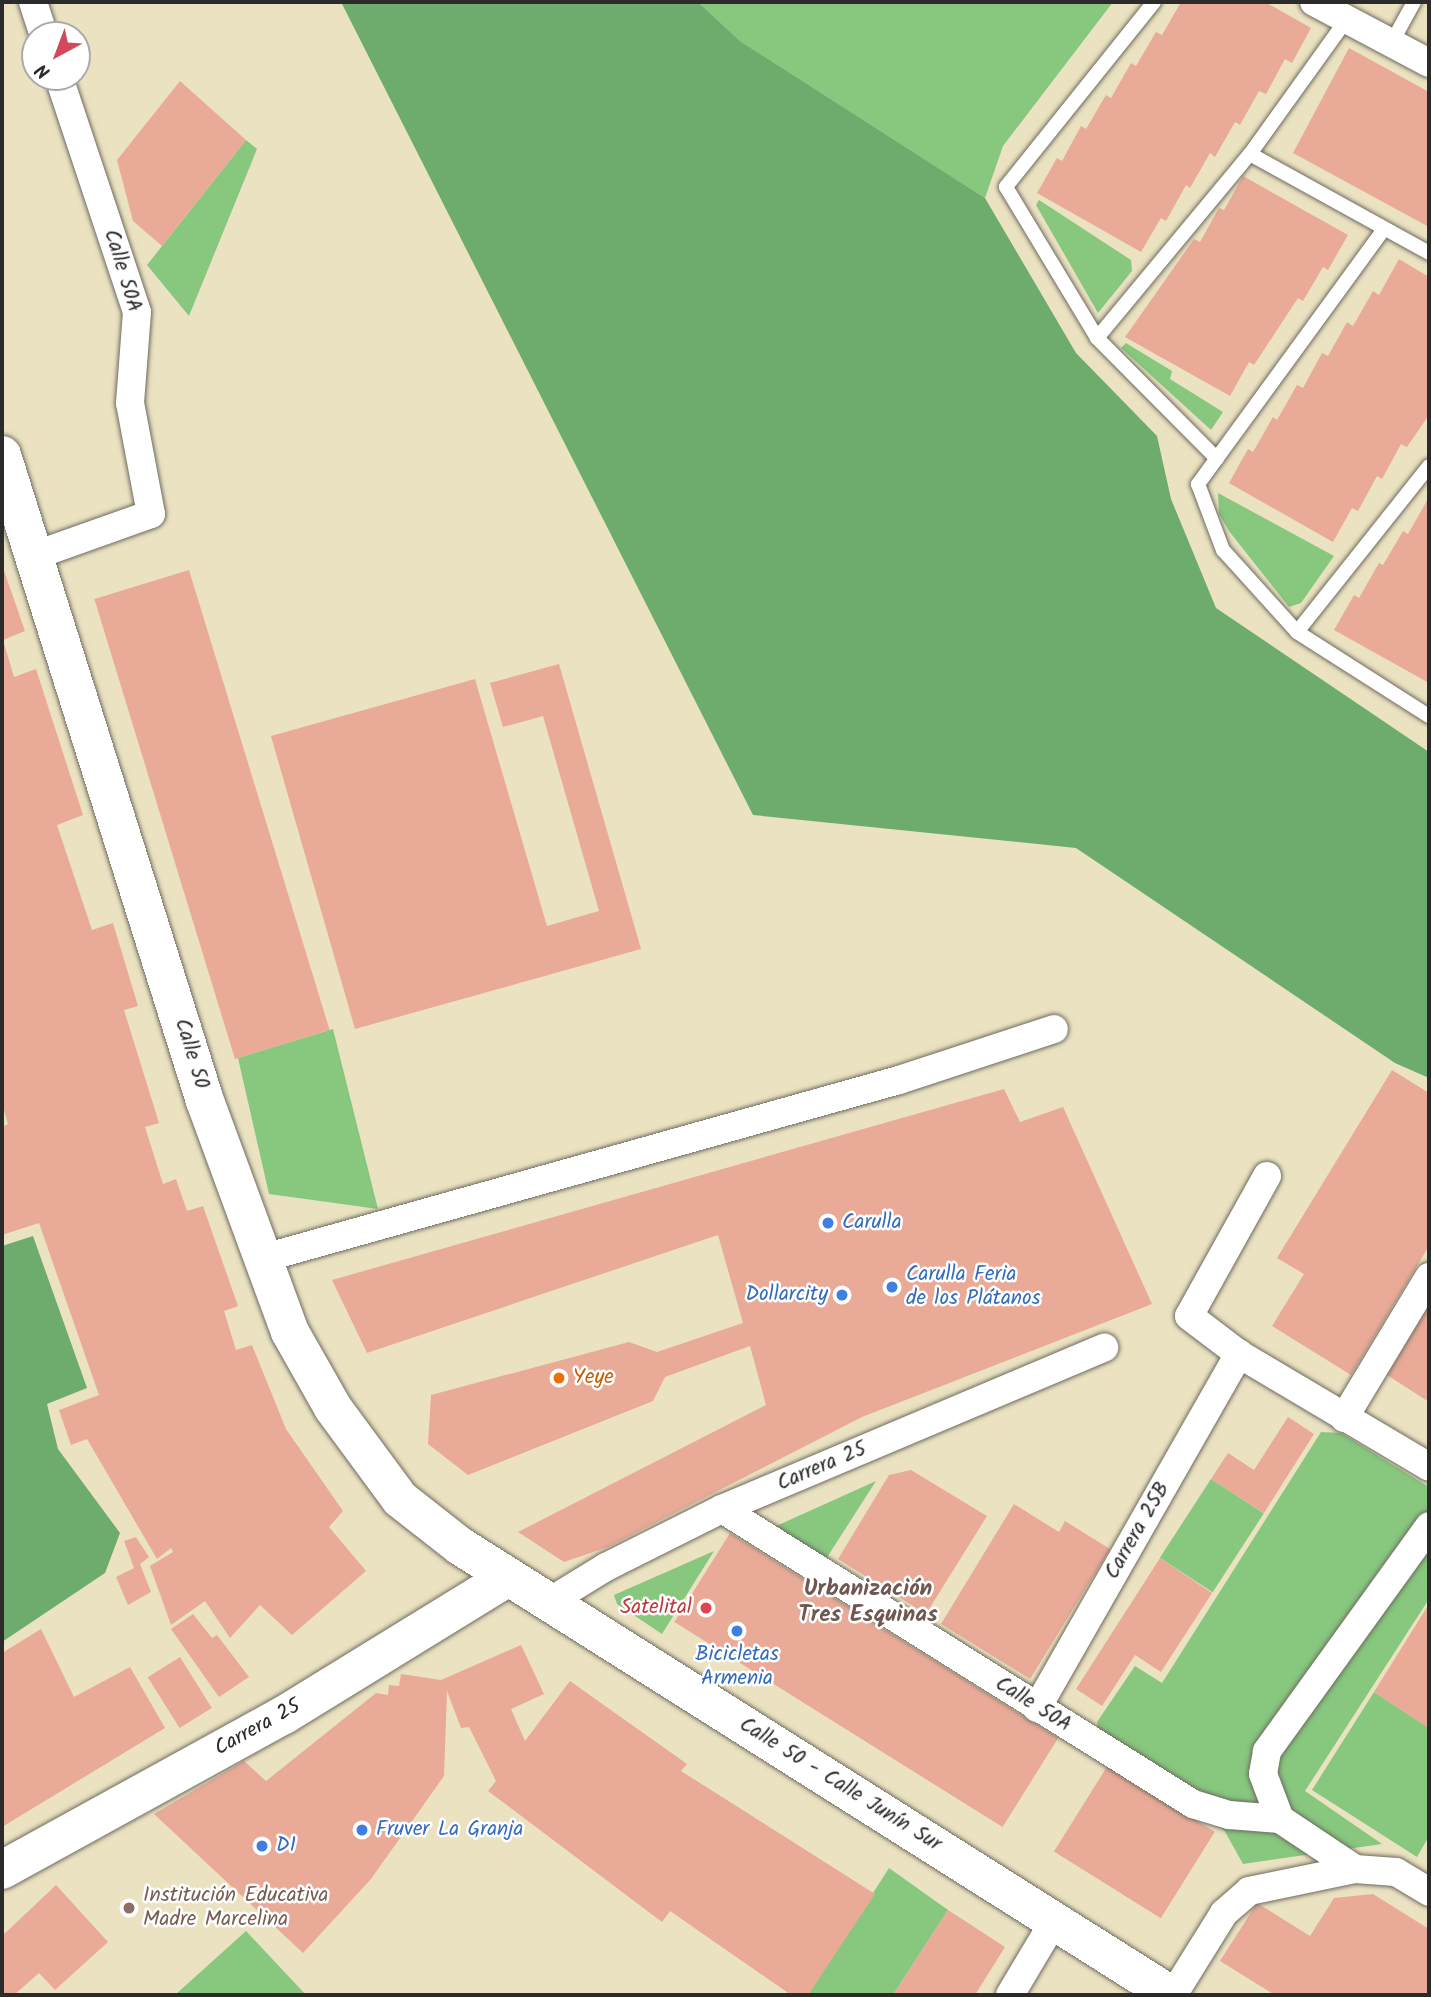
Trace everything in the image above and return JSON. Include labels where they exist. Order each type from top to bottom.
[{"type":"street","points":[[33,2],[39,21]]},
{"type":"street","points":[[1314,2],[1429,63]]},
{"type":"street","name":"Calle 50A","points":[[36,555],[151,514],[130,404],[138,312],[63,91]]},
{"type":"street","name":"Calle 50","points":[[2,455],[36,555],[205,1101],[290,1332],[333,1408],[400,1499],[508,1577]]},
{"type":"street","points":[[264,1258],[899,1080],[1054,1029]]},
{"type":"street","points":[[1267,1176],[1189,1316],[1239,1354],[1429,1467]]},
{"type":"street","points":[[1343,1418],[1429,1277]]},
{"type":"street","name":"Carrera 25","points":[[548,1602],[606,1567],[722,1509],[1104,1348]]},
{"type":"street","name":"Carrera 25B","points":[[1037,1708],[1239,1354]]},
{"type":"street","name":"Calle 50A","points":[[722,1509],[1193,1804],[1229,1815],[1280,1819],[1355,1869]]},
{"type":"street","points":[[1280,1819],[1263,1774],[1267,1751],[1429,1526]]},
{"type":"street","name":"Calle 50 - Calle Junín Sur","points":[[508,1577],[1172,1995]]},
{"type":"street","name":"Carrera 25","points":[[2,1870],[284,1715],[508,1577]]},
{"type":"street","points":[[1172,1995],[1223,1913],[1249,1891],[1355,1869],[1396,1872],[1429,1892]]},
{"type":"street","points":[[1010,1995],[1054,1923]]},
{"type":"lane","points":[[1154,2],[1006,187],[1097,338],[1217,459]]},
{"type":"lane","points":[[1391,44],[1415,2]]},
{"type":"lane","points":[[1097,338],[1250,154],[1347,19]]},
{"type":"lane","points":[[1250,154],[1429,253]]},
{"type":"lane","points":[[1384,229],[1198,484],[1223,550],[1297,632],[1429,716]]},
{"type":"lane","points":[[1297,632],[1429,466]]},
{"type":"green space","points":[[341,2],[698,2],[740,41],[985,198],[1076,353],[1157,436],[1171,499],[1216,608],[1429,752],[1429,1078],[1395,1063],[1076,848],[753,815]]},
{"type":"green space","points":[[698,2],[1113,2],[1003,146],[985,198],[740,41]]},
{"type":"green space","points":[[246,140],[257,149],[189,316],[147,265]]},
{"type":"green space","points":[[1039,200],[1131,260],[1132,271],[1098,313],[1036,205]]},
{"type":"green space","points":[[1126,343],[1172,371],[1170,379],[1223,412],[1211,430],[1121,348]]},
{"type":"green space","points":[[1218,493],[1334,556],[1301,603],[1289,607],[1229,531],[1219,514]]},
{"type":"green space","points":[[333,1029],[378,1209],[269,1194],[238,1058]]},
{"type":"green space","points":[[33,1236],[87,1388],[47,1404],[58,1449],[120,1533],[105,1573],[2,1642],[2,1246]]},
{"type":"green space","points":[[1321,1432],[1341,1433],[1429,1487],[1429,1599],[1305,1791],[1382,1844],[1243,1864],[1224,1830],[1102,1751],[1097,1722],[1135,1666],[1162,1683]]},
{"type":"green space","points":[[1211,1479],[1264,1513],[1213,1592],[1160,1558]]},
{"type":"green space","points":[[876,1481],[824,1562],[774,1527]]},
{"type":"green space","points":[[714,1551],[662,1634],[617,1604],[614,1595]]},
{"type":"green space","points":[[1374,1692],[1429,1728],[1429,1836],[1417,1857],[1312,1790]]},
{"type":"green space","points":[[889,1868],[948,1910],[893,1995],[808,1995]]},
{"type":"green space","points":[[246,1931],[306,1995],[175,1995]]},
{"type":"building","points":[[1181,2],[1265,2],[1311,28],[1292,63],[1285,59],[1266,94],[1259,91],[1240,125],[1235,122],[1215,157],[1210,153],[1190,188],[1186,185],[1166,221],[1161,218],[1141,252],[1037,193],[1057,158],[1062,161],[1081,126],[1086,129],[1106,95],[1111,98],[1131,63],[1136,66],[1156,32],[1162,35]]},
{"type":"building","points":[[1349,48],[1429,92],[1429,227],[1293,153]]},
{"type":"building","points":[[180,81],[246,140],[162,246],[133,221],[117,160]]},
{"type":"building","points":[[1243,176],[1348,235],[1328,270],[1323,267],[1303,301],[1298,298],[1254,365],[1249,362],[1230,396],[1125,337],[1194,239],[1200,242],[1219,208],[1224,210]]},
{"type":"building","points":[[1399,259],[1429,277],[1429,415],[1407,447],[1401,444],[1382,479],[1377,476],[1358,511],[1352,508],[1333,542],[1229,483],[1248,449],[1253,452],[1273,417],[1277,420],[1297,385],[1303,388],[1322,353],[1328,356],[1347,322],[1353,326],[1373,291],[1379,295]]},
{"type":"building","points":[[1429,497],[1429,683],[1334,630],[1354,595],[1359,598],[1379,563],[1383,565],[1403,531],[1408,534]]},
{"type":"building","points":[[2,565],[25,631],[3,640],[14,677],[36,669],[83,815],[57,825],[92,930],[113,923],[138,1006],[124,1010],[159,1123],[145,1127],[163,1184],[176,1179],[187,1211],[203,1206],[238,1306],[224,1311],[236,1350],[252,1345],[286,1429],[343,1511],[329,1527],[366,1571],[292,1635],[260,1605],[230,1638],[205,1601],[171,1625],[150,1566],[173,1552],[171,1548],[157,1559],[87,1439],[71,1445],[59,1410],[99,1395],[39,1223],[2,1235],[2,1127],[8,1124],[2,1103]]},
{"type":"building","points":[[189,570],[330,1030],[235,1059],[94,599]]},
{"type":"building","points":[[559,664],[641,949],[355,1029],[271,736],[475,679],[547,926],[599,911],[543,716],[503,727],[490,683]]},
{"type":"building","points":[[1392,1070],[1429,1093],[1429,1246],[1351,1375],[1272,1326],[1304,1274],[1277,1258]]},
{"type":"building","name":"Carulla Feria de los Plátanos","points":[[1004,1089],[1020,1122],[1063,1107],[1152,1304],[862,1417],[608,1547],[564,1562],[518,1532],[766,1405],[750,1346],[665,1377],[653,1401],[468,1475],[428,1444],[431,1395],[629,1342],[657,1352],[743,1323],[718,1235],[367,1353],[332,1280]]},
{"type":"building","points":[[1429,1305],[1429,1402],[1387,1375]]},
{"type":"building","points":[[1288,1417],[1314,1434],[1264,1513],[1211,1479],[1228,1453],[1254,1470]]},
{"type":"building","points":[[911,1470],[987,1516],[926,1614],[838,1559],[889,1475]]},
{"type":"building","points":[[1014,1504],[1059,1532],[1065,1521],[1110,1549],[1030,1679],[941,1624]]},
{"type":"building","points":[[730,1533],[1058,1738],[1003,1827],[674,1622]]},
{"type":"building","points":[[136,1537],[149,1557],[140,1564],[151,1592],[128,1605],[116,1577],[134,1568],[124,1541]]},
{"type":"building","points":[[1160,1558],[1212,1593],[1161,1672],[1135,1655],[1102,1706],[1076,1689]]},
{"type":"building","points":[[1429,1604],[1429,1728],[1374,1692]]},
{"type":"building","points":[[193,1614],[212,1638],[217,1635],[249,1677],[219,1697],[171,1629]]},
{"type":"building","points":[[41,1629],[74,1697],[130,1667],[165,1728],[2,1827],[2,1653]]},
{"type":"building","points":[[521,1645],[544,1694],[511,1709],[525,1741],[570,1681],[687,1764],[681,1771],[875,1894],[808,1995],[791,1995],[670,1911],[662,1922],[488,1791],[496,1781],[469,1727],[461,1728],[447,1691],[444,1776],[371,1879],[303,1953],[154,1814],[244,1761],[266,1781],[376,1693],[388,1695],[389,1685],[399,1686],[401,1674],[441,1680]]},
{"type":"building","points":[[180,1657],[212,1708],[180,1728],[148,1677]]},
{"type":"building","points":[[1108,1765],[1215,1832],[1161,1918],[1054,1852]]},
{"type":"building","points":[[56,1885],[108,1942],[55,1990],[39,1973],[14,1995],[2,1995],[2,1936]]},
{"type":"building","points":[[1373,1894],[1429,1929],[1429,1995],[1275,1995],[1220,1961],[1257,1903],[1310,1936],[1334,1898]]},
{"type":"building","points":[[948,1910],[1005,1947],[975,1995],[893,1995]]},
{"type":"place","name":"Carulla","points":[[828,1223]]},
{"type":"place","name":"Carulla Feria de los Plátanos","points":[[892,1287]]},
{"type":"place","name":"Dollarcity","points":[[842,1295]]},
{"type":"place","name":"Yeye","points":[[559,1378]]},
{"type":"place","name":"Satelital","points":[[706,1608]]},
{"type":"place","name":"Bicicletas Armenia","points":[[737,1631]]},
{"type":"place","name":"Fruver La Granja","points":[[362,1830]]},
{"type":"place","name":"D1","points":[[262,1846]]},
{"type":"place","name":"Institución Educativa Madre Marcelina","points":[[129,1908]]},
{"type":"district","name":"Urbanización Tres Esquinas","points":[[868,1602]]}]
